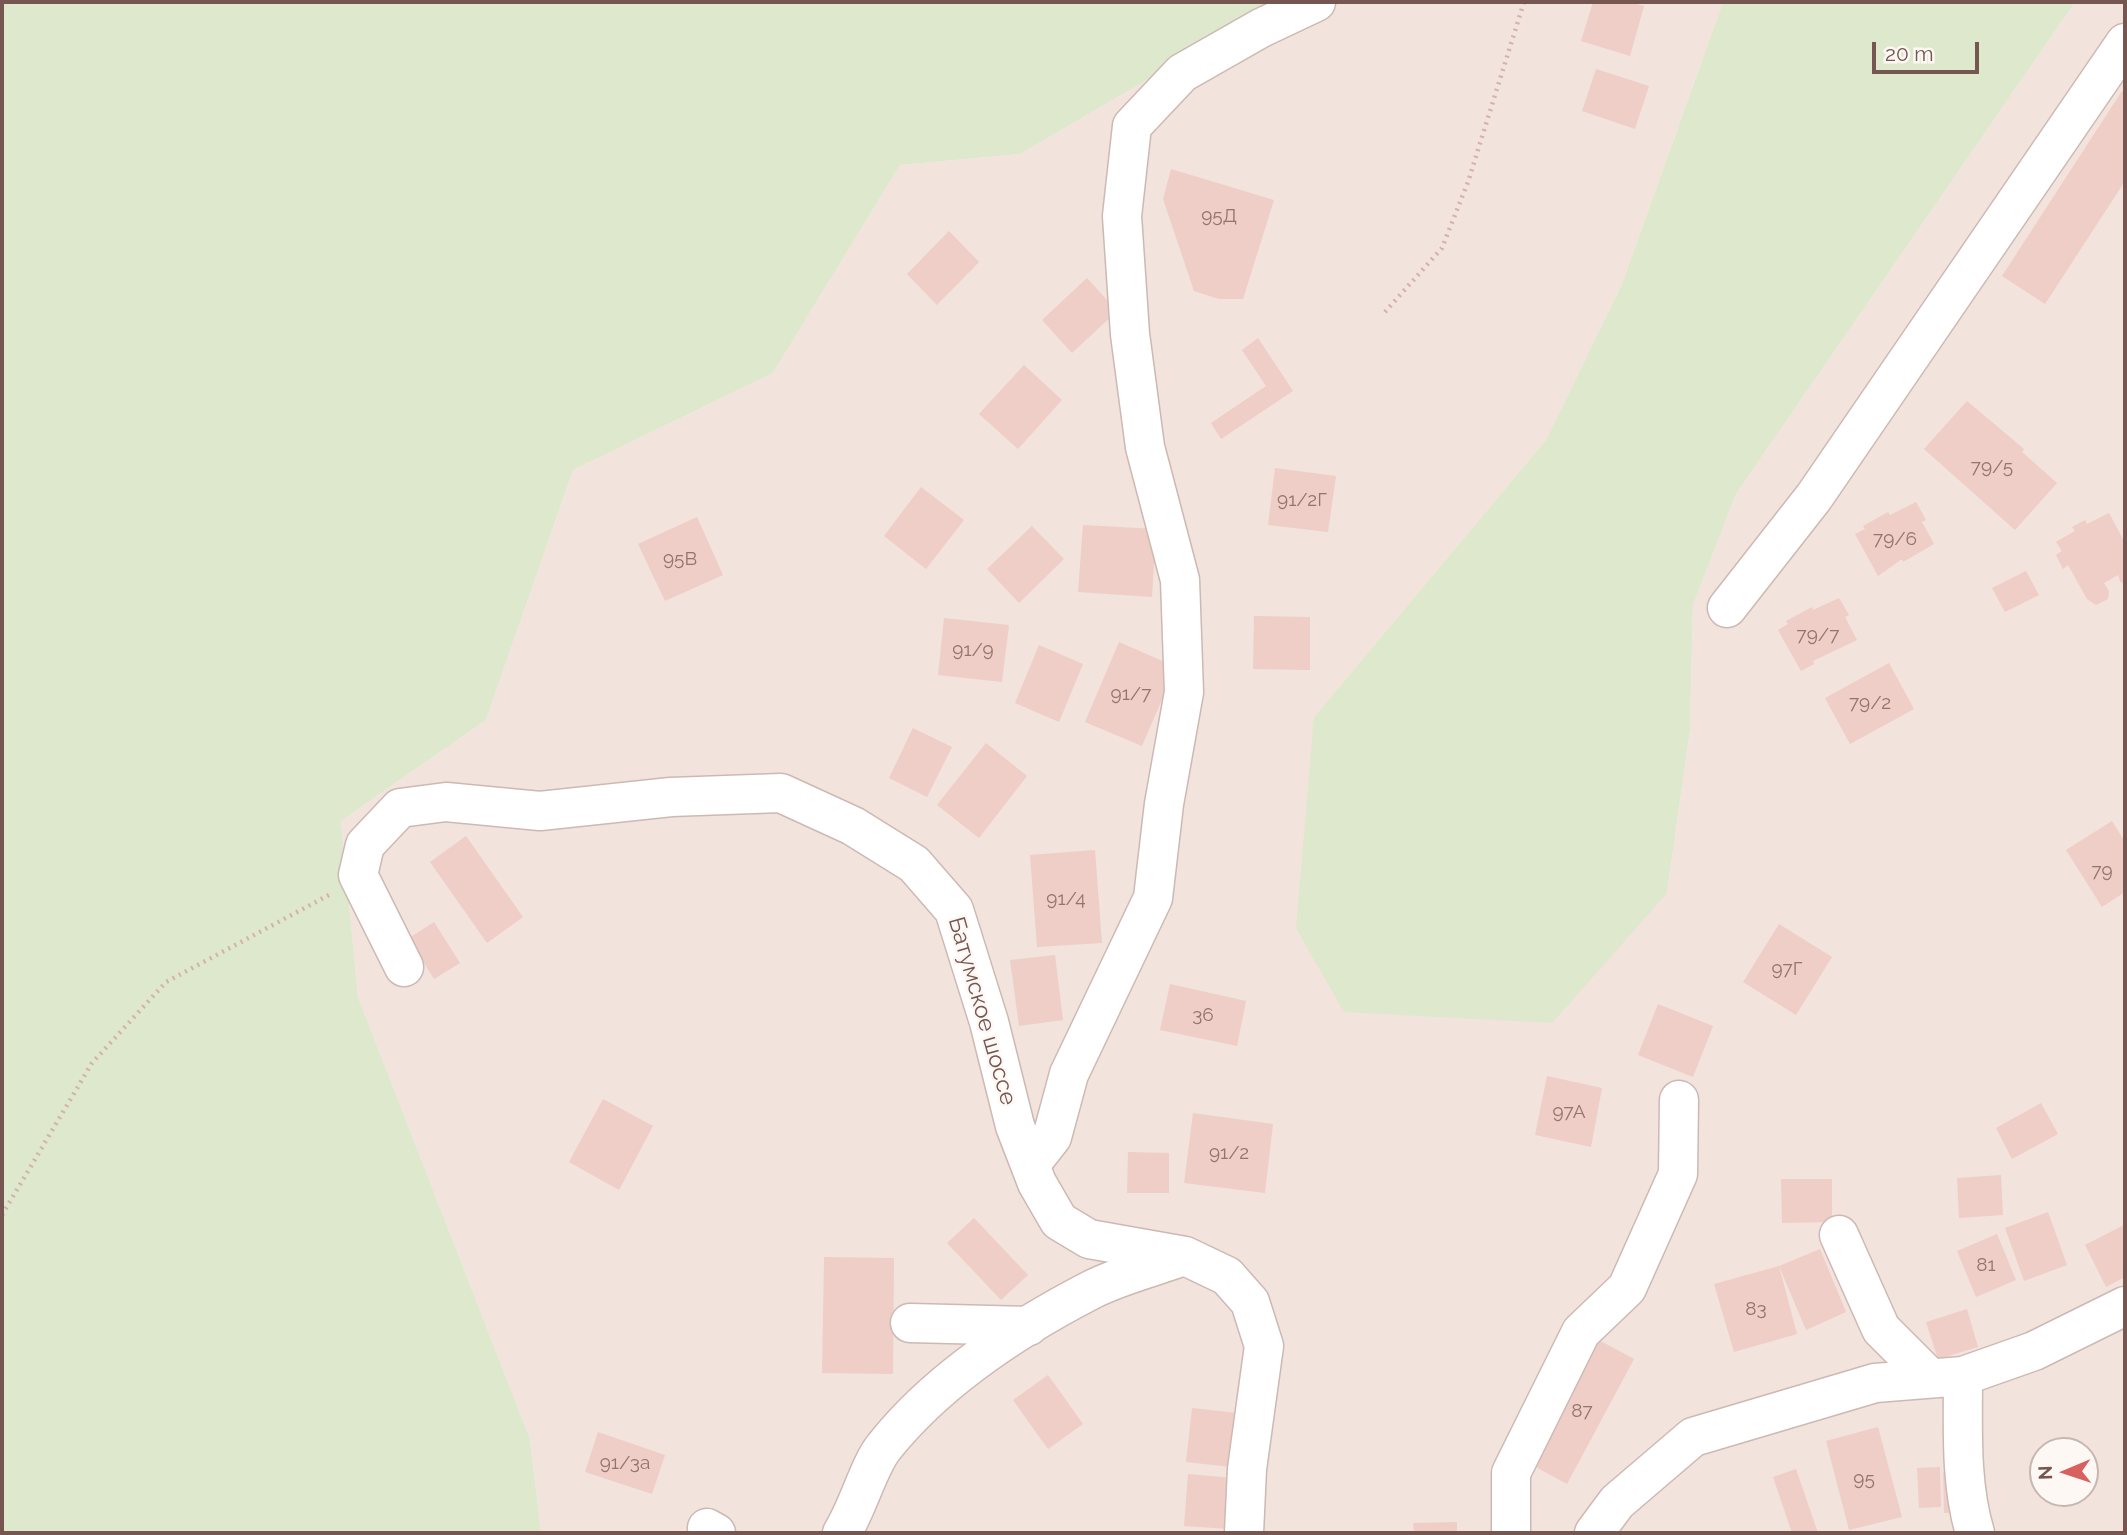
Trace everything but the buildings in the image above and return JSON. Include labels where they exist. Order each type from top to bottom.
[{"type":"street","points":[[1030,1164],[1052,1138],[1069,1074],[1153,898],[1164,804],[1184,692],[1180,580],[1145,447],[1130,334],[1122,216],[1132,126],[1182,73],[1261,28],[1316,2]]},
{"type":"street","points":[[1727,608],[1814,497],[2125,43]]},
{"type":"street","name":"Батумское шоссе","points":[[358,875],[365,845],[400,808],[446,802],[540,811],[671,797],[781,793],[853,826],[914,864],[954,910],[989,1022],[1015,1126],[1030,1164],[1059,1221],[1088,1239],[1185,1256],[1227,1276],[1250,1302],[1264,1346],[1247,1469],[1244,1533]]},
{"type":"street","points":[[358,875],[404,967]]},
{"type":"street","points":[[1511,1533],[1511,1473],[1581,1332],[1627,1288],[1678,1174],[1679,1100]]},
{"type":"street","points":[[1839,1235],[1881,1329],[1947,1377],[1964,1450],[1969,1514],[1975,1533]]},
{"type":"street","points":[[842,1533],[856,1511],[882,1449],[941,1386],[1029,1326],[1095,1288],[1185,1256]]},
{"type":"street","points":[[1594,1533],[1617,1502],[1693,1437],[1875,1383],[1947,1377],[2034,1351],[2125,1306]]},
{"type":"street","points":[[910,1322],[1029,1326]]},
{"type":"path","points":[[1385,312],[1442,248],[1468,182],[1524,2]]},
{"type":"path","points":[[2,1215],[92,1062],[166,982],[272,924],[310,908],[358,875]]},
{"type":"shaded area","points":[[1281,2],[1723,2],[1622,284],[1546,440],[1314,717],[1667,893],[1690,730],[1693,605],[1736,494],[2075,2],[2125,2],[2125,1533],[541,1533],[530,1439],[358,997],[341,821],[486,720],[573,470],[773,373],[900,165],[1020,154]]},
{"type":"green space","points":[[2,2],[1281,2],[1020,154],[900,165],[773,373],[573,470],[486,720],[341,821],[358,997],[530,1439],[541,1533],[2,1533]]},
{"type":"green space","points":[[1723,2],[2075,2],[1736,494],[1693,605],[1690,730],[1667,893],[1552,1023],[1344,1012],[1296,928],[1314,717],[1546,440],[1622,284]]}]
